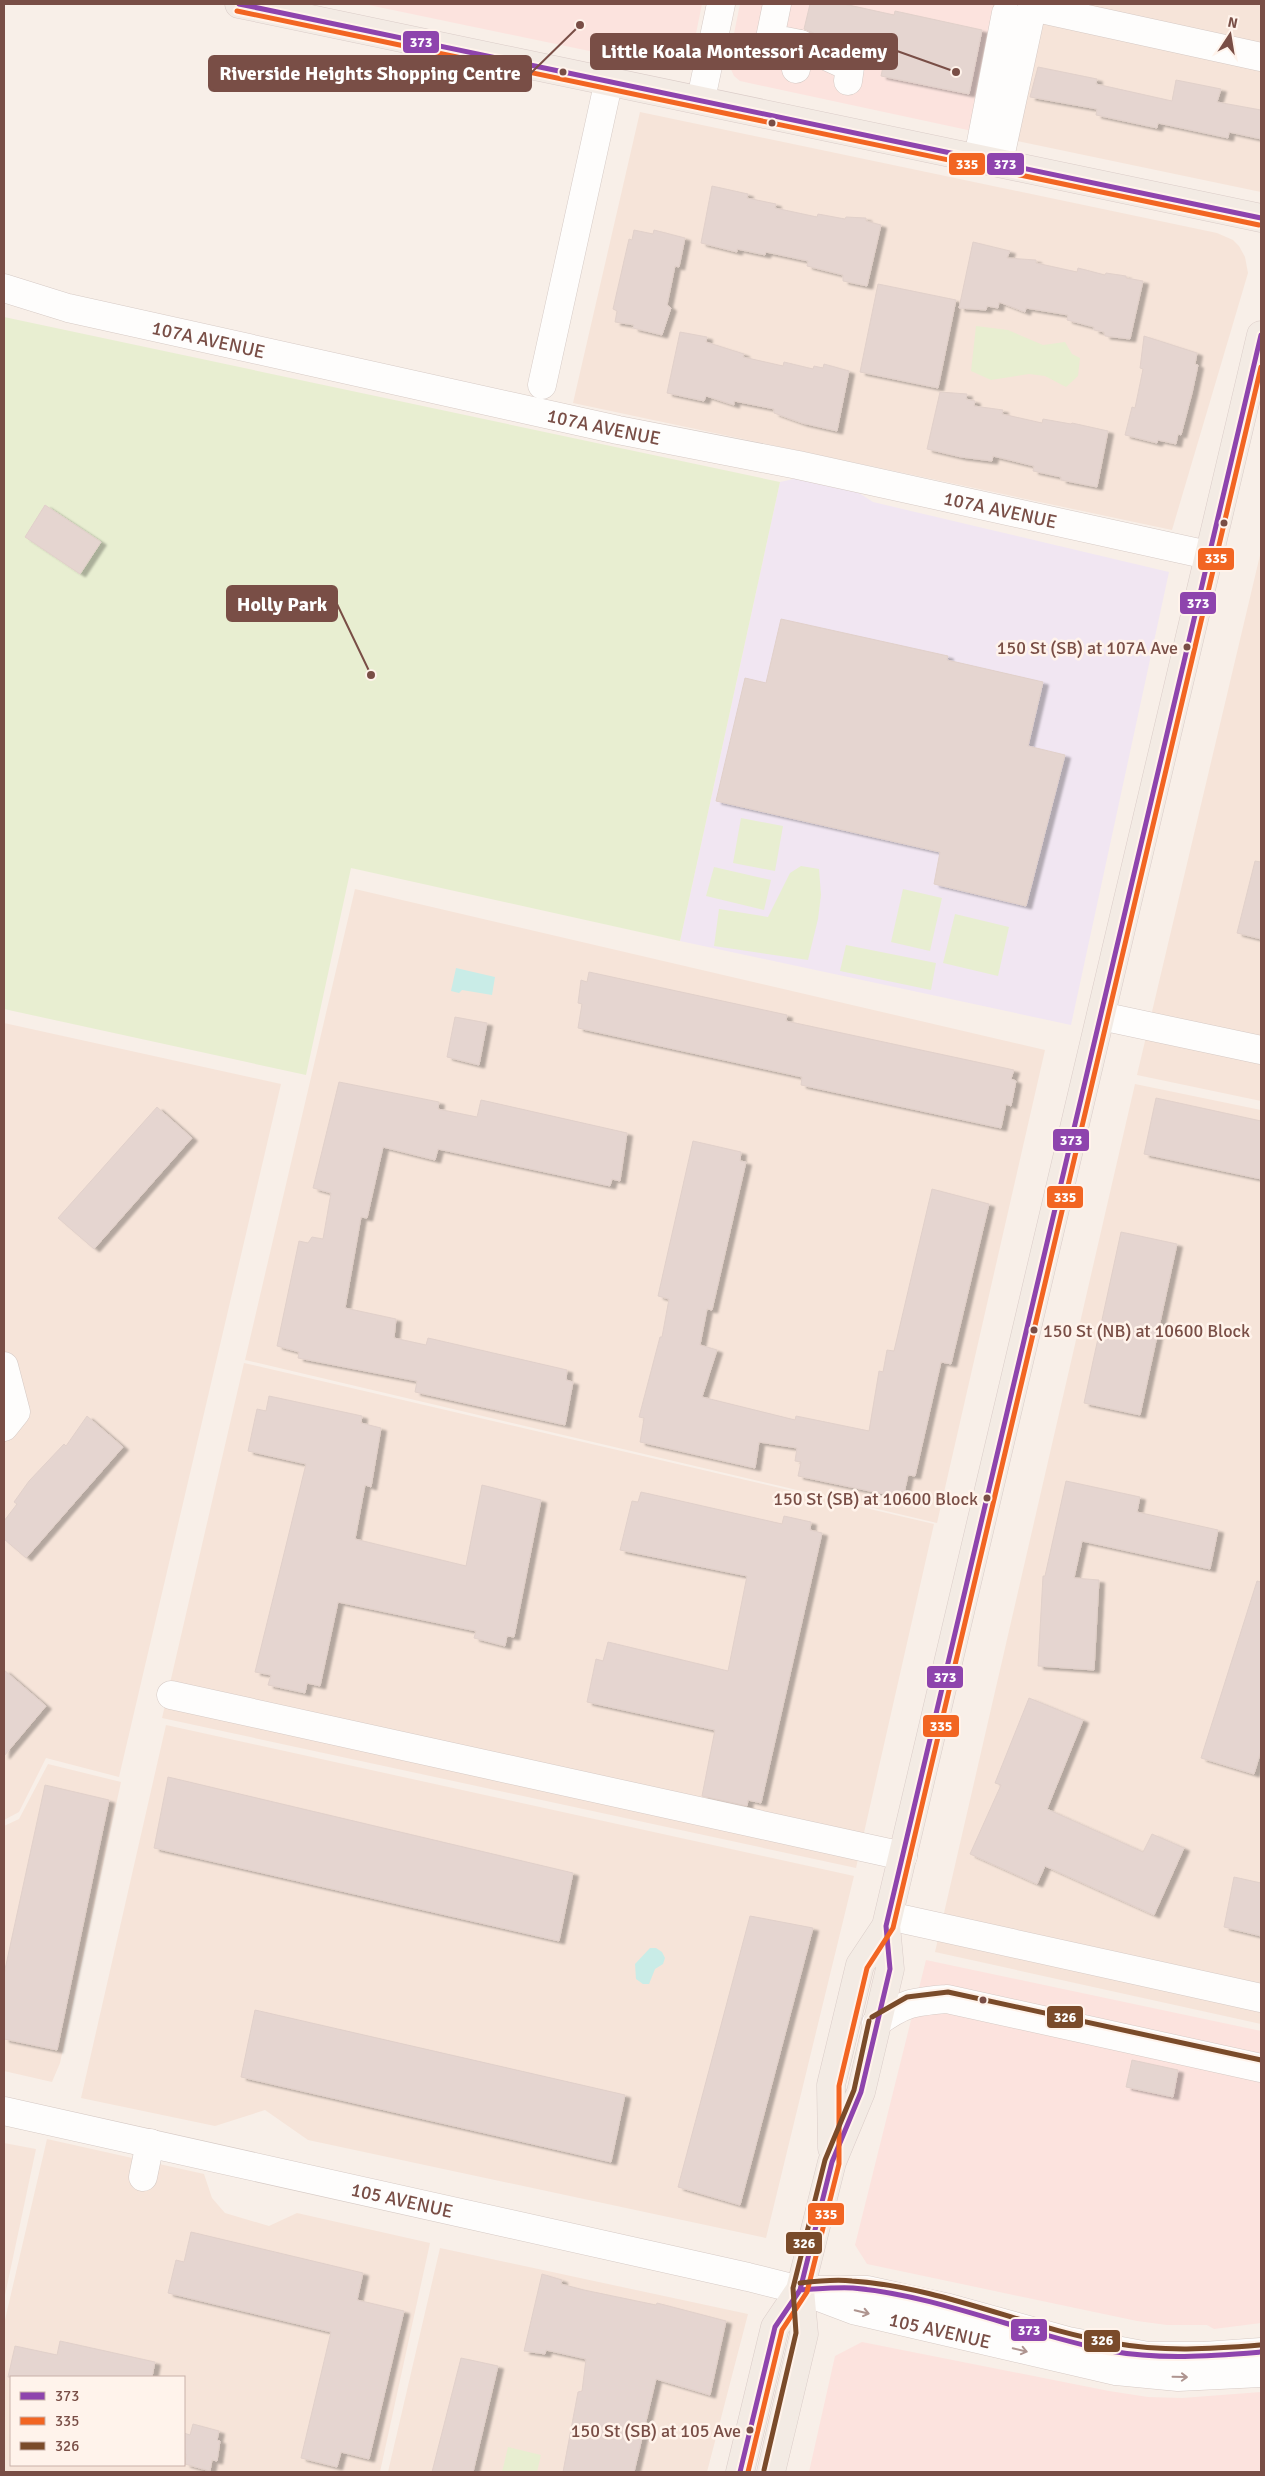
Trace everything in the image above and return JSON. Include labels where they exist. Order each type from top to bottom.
[{"type":"main road","points":[[239,4],[701,99],[1261,218]]},
{"type":"main road","points":[[771,2472],[804,2334],[800,2290],[832,2162],[860,2092],[890,1969],[887,1921],[1261,335]]},
{"type":"main road","points":[[832,2162],[831,2085],[860,1965],[887,1921]]},
{"type":"main road","points":[[740,2472],[775,2327],[800,2290]]},
{"type":"street","points":[[701,99],[721,4]]},
{"type":"street","points":[[988,160],[1032,5],[1261,57]]},
{"type":"street","points":[[782,7],[770,38],[798,57],[850,66],[848,81]]},
{"type":"street","points":[[988,160],[1006,13]]},
{"type":"street","points":[[542,385],[609,80]]},
{"type":"street","name":"107A AVENUE","points":[[4,288],[68,308],[609,428],[798,465],[1208,555]]},
{"type":"street","points":[[1101,1016],[1261,1050]]},
{"type":"street","points":[[4,1366],[16,1412],[4,1427]]},
{"type":"street","points":[[171,1695],[903,1856]]},
{"type":"street","points":[[887,1921],[1261,1998]]},
{"type":"street","points":[[876,2023],[893,2011],[911,2002],[947,1999],[1261,2068]]},
{"type":"street","name":"105 AVENUE","points":[[4,2111],[800,2290],[853,2310],[1116,2371],[1178,2377],[1261,2373]]},
{"type":"street","points":[[143,2177],[150,2143]]},
{"type":"street","name":"105 AVENUE","points":[[800,2290],[867,2290],[950,2308],[1068,2341],[1148,2356],[1204,2356],[1261,2352]]},
{"type":"shaded area","points":[[364,4],[702,4],[692,53],[684,62],[666,67]]},
{"type":"shaded area","points":[[740,4],[1023,4],[991,135],[740,81],[734,76],[728,63]]},
{"type":"shaded area","points":[[1042,4],[1261,4],[1261,192],[1013,140]]},
{"type":"shaded area","points":[[640,112],[1217,233],[1233,240],[1245,257],[1248,273],[1172,530],[573,403]]},
{"type":"shaded area","points":[[798,478],[856,491],[873,502],[1169,572],[1071,1025],[680,941],[780,482]]},
{"type":"shaded area","points":[[1261,551],[1261,1101],[1137,1075]]},
{"type":"shaded area","points":[[355,889],[1045,1050],[937,1523],[245,1360]]},
{"type":"shaded area","points":[[4,1023],[281,1084],[119,1777],[46,1758],[19,1812],[4,1820]]},
{"type":"shaded area","points":[[1135,1084],[1261,1110],[1261,2024],[935,1952]]},
{"type":"shaded area","points":[[244,1363],[934,1524],[856,1868],[162,1718]]},
{"type":"shaded area","points":[[166,1725],[854,1876],[766,2238],[308,2140],[265,2110],[215,2126],[81,2098]]},
{"type":"shaded area","points":[[48,1764],[121,1782],[60,2063],[52,2082],[4,2071],[4,1826],[19,1819]]},
{"type":"shaded area","points":[[926,1960],[1261,2031],[1261,2323],[1214,2329],[1207,2325],[1167,2325],[1137,2321],[867,2264],[855,2245]]},
{"type":"shaded area","points":[[47,2139],[204,2174],[212,2198],[225,2213],[269,2226],[297,2213],[430,2243],[380,2472],[4,2472],[4,2324]]},
{"type":"shaded area","points":[[4,2143],[36,2149],[4,2300]]},
{"type":"shaded area","points":[[440,2248],[748,2314],[707,2472],[388,2472]]},
{"type":"shaded area","points":[[862,2342],[1148,2397],[1182,2398],[1261,2392],[1261,2472],[809,2472],[835,2356]]},
{"type":"green space","points":[[4,317],[780,482],[680,941],[351,868],[306,1075],[4,1009]]},
{"type":"green space","points":[[976,326],[1008,330],[1043,345],[1065,342],[1072,354],[1080,358],[1078,376],[1066,387],[1045,376],[1029,374],[991,380],[971,371]]},
{"type":"green space","points":[[741,818],[783,826],[775,871],[733,863]]},
{"type":"green space","points":[[801,866],[819,869],[821,895],[818,919],[808,960],[714,946],[719,909],[768,917],[790,873]]},
{"type":"green space","points":[[714,867],[771,880],[764,910],[706,896]]},
{"type":"green space","points":[[903,889],[942,898],[930,951],[891,942]]},
{"type":"green space","points":[[955,914],[1009,927],[998,976],[943,963]]},
{"type":"green space","points":[[846,945],[936,963],[931,990],[840,971]]},
{"type":"green space","points":[[508,2447],[541,2455],[537,2472],[502,2472]]},
{"type":"water","points":[[456,968],[495,977],[492,995],[462,990],[459,993],[451,991]]},
{"type":"water","points":[[650,1948],[656,1948],[662,1952],[665,1958],[663,1964],[655,1969],[649,1984],[643,1984],[636,1979],[635,1964]]},
{"type":"building","points":[[810,4],[844,4],[894,15],[895,11],[982,30],[969,94],[881,76],[886,52],[825,38],[804,29]]},
{"type":"building","points":[[1038,67],[1097,79],[1096,84],[1172,101],[1176,80],[1221,89],[1217,102],[1261,110],[1261,139],[1229,132],[1228,138],[1158,123],[1157,128],[1096,115],[1097,109],[1030,97]]},
{"type":"building","points":[[712,186],[748,194],[747,198],[776,204],[775,208],[817,217],[818,214],[845,219],[846,217],[866,218],[866,221],[881,225],[867,286],[843,281],[843,275],[807,266],[808,261],[766,252],[765,255],[737,249],[737,252],[701,243]]},
{"type":"building","points":[[634,230],[653,234],[654,230],[685,238],[679,267],[675,266],[667,305],[671,308],[662,335],[633,328],[634,325],[615,322],[617,311],[613,309],[629,239],[632,240]]},
{"type":"building","points":[[973,242],[1010,251],[1007,258],[1036,260],[1036,263],[1077,272],[1078,268],[1105,275],[1106,273],[1126,276],[1126,278],[1143,281],[1130,339],[1105,336],[1104,332],[1094,330],[1094,327],[1067,320],[1068,315],[1026,308],[1025,312],[999,302],[998,308],[987,306],[986,310],[959,308]]},
{"type":"building","points":[[878,284],[956,300],[938,388],[860,372]]},
{"type":"building","points":[[680,332],[707,337],[706,342],[744,354],[743,357],[783,366],[784,362],[813,369],[814,366],[823,368],[824,364],[849,371],[837,431],[802,423],[774,413],[774,409],[734,401],[734,405],[706,396],[704,401],[667,393]]},
{"type":"building","points":[[1144,336],[1197,353],[1195,364],[1198,365],[1192,393],[1181,435],[1178,434],[1176,444],[1158,440],[1157,443],[1125,435],[1132,407],[1135,408],[1143,369],[1140,368]]},
{"type":"building","points":[[940,392],[967,394],[966,399],[975,401],[974,406],[1003,410],[1002,414],[1042,423],[1043,419],[1108,431],[1097,487],[1061,480],[1061,477],[1033,471],[1034,466],[993,456],[992,461],[961,457],[927,449]]},
{"type":"building","points":[[45,505],[101,542],[80,574],[25,537]]},
{"type":"building","points":[[781,619],[948,656],[947,660],[1043,682],[1028,746],[1065,755],[1026,906],[934,884],[940,852],[716,801],[745,678],[766,683]]},
{"type":"building","points":[[1255,861],[1261,862],[1261,939],[1237,933]]},
{"type":"building","points":[[589,972],[787,1015],[786,1021],[1014,1070],[1011,1079],[1016,1081],[1011,1106],[1006,1104],[1001,1128],[801,1085],[802,1077],[578,1028],[582,1004],[578,1003],[581,980],[587,982]]},
{"type":"building","points":[[455,1017],[487,1023],[479,1065],[447,1057]]},
{"type":"building","points":[[339,1082],[439,1102],[438,1109],[477,1117],[481,1100],[627,1133],[620,1181],[612,1179],[610,1186],[438,1149],[435,1160],[383,1147],[367,1218],[361,1217],[345,1308],[396,1319],[394,1338],[426,1345],[428,1338],[567,1370],[566,1380],[573,1382],[565,1425],[415,1392],[417,1381],[298,1358],[299,1352],[277,1346],[299,1241],[308,1243],[312,1237],[323,1239],[331,1193],[313,1188]]},
{"type":"building","points":[[1156,1098],[1261,1121],[1261,1179],[1144,1154]]},
{"type":"building","points":[[157,1107],[192,1138],[94,1249],[58,1218]]},
{"type":"building","points":[[693,1141],[741,1152],[740,1161],[746,1162],[712,1310],[707,1309],[700,1345],[717,1350],[702,1397],[795,1420],[796,1416],[869,1431],[879,1371],[883,1372],[887,1350],[894,1351],[932,1189],[989,1204],[951,1364],[941,1362],[915,1476],[908,1475],[903,1498],[798,1476],[801,1462],[795,1461],[797,1448],[759,1442],[755,1468],[640,1442],[644,1418],[639,1417],[660,1337],[662,1337],[669,1299],[658,1296]]},
{"type":"building","points":[[1121,1232],[1177,1244],[1140,1415],[1084,1403]]},
{"type":"building","points":[[269,1396],[362,1416],[361,1423],[381,1428],[371,1487],[365,1485],[355,1539],[466,1566],[482,1485],[541,1500],[514,1637],[507,1636],[505,1646],[474,1638],[476,1631],[338,1602],[320,1686],[307,1683],[305,1693],[268,1685],[271,1675],[255,1672],[306,1464],[248,1451],[257,1409],[266,1411]]},
{"type":"building","points":[[87,1416],[123,1447],[26,1558],[4,1539],[4,1521],[17,1504],[14,1502],[29,1481],[64,1444],[66,1446]]},
{"type":"building","points":[[1066,1481],[1140,1497],[1137,1512],[1218,1530],[1210,1569],[1082,1541],[1074,1578],[1099,1580],[1094,1670],[1038,1666],[1043,1576],[1045,1576]]},
{"type":"building","points":[[641,1492],[782,1524],[784,1516],[811,1522],[810,1530],[822,1533],[761,1803],[748,1800],[747,1806],[702,1796],[715,1730],[587,1702],[596,1659],[603,1661],[608,1642],[728,1671],[747,1576],[620,1550],[632,1501],[638,1502]]},
{"type":"building","points":[[1257,1581],[1261,1582],[1261,1751],[1254,1774],[1201,1758]]},
{"type":"building","points":[[4,1670],[46,1706],[4,1756]]},
{"type":"building","points":[[1029,1698],[1083,1720],[1047,1809],[1143,1852],[1152,1834],[1184,1848],[1154,1915],[1045,1866],[1037,1884],[970,1854],[1001,1785],[995,1783]]},
{"type":"building","points":[[168,1777],[573,1873],[559,1941],[154,1848]]},
{"type":"building","points":[[45,1785],[109,1800],[57,2050],[4,2039],[4,1974]]},
{"type":"building","points":[[1234,1877],[1261,1883],[1261,1936],[1224,1927]]},
{"type":"building","points":[[750,1916],[813,1928],[740,2205],[678,2187]]},
{"type":"building","points":[[255,2010],[625,2095],[611,2162],[241,2077]]},
{"type":"building","points":[[1132,2060],[1178,2070],[1173,2097],[1126,2087]]},
{"type":"building","points":[[191,2232],[363,2273],[357,2300],[404,2311],[369,2459],[341,2452],[337,2467],[301,2458],[331,2332],[168,2293],[176,2260],[184,2262]]},
{"type":"building","points":[[542,2274],[562,2280],[561,2284],[584,2290],[656,2305],[657,2303],[726,2321],[710,2395],[656,2379],[634,2472],[563,2472],[578,2392],[582,2391],[586,2359],[546,2350],[545,2354],[524,2351]]},
{"type":"building","points":[[60,2341],[155,2362],[152,2376],[8,2377],[15,2346],[57,2355]]},
{"type":"building","points":[[461,2358],[498,2366],[473,2472],[432,2472]]},
{"type":"building","points":[[193,2424],[219,2431],[217,2440],[220,2441],[217,2461],[212,2460],[210,2471],[185,2464],[185,2433],[190,2435]]},
{"type":"transit line","name":"373","points":[[239,4],[1261,218]]},
{"type":"transit line","name":"335","points":[[237,11],[1259,225]]},
{"type":"transit line","name":"373","points":[[740,2472],[775,2327],[800,2290],[832,2162],[861,2092],[890,1969],[886,1926],[1261,335]]},
{"type":"transit line","name":"335","points":[[748,2472],[782,2330],[807,2292],[839,2164],[839,2086],[867,1968],[893,1928],[1261,367]]},
{"type":"transit line","name":"326","points":[[872,2017],[907,1997],[948,1992],[1261,2060]]},
{"type":"transit line","name":"326","points":[[764,2470],[796,2333],[793,2288],[825,2160],[854,2090],[869,2021]]},
{"type":"transit line","name":"326","points":[[800,2283],[839,2280],[919,2291],[1048,2328],[1132,2346],[1187,2349],[1260,2345]]},
{"type":"transit line","name":"373","points":[[800,2290],[853,2288],[886,2292],[950,2307],[1078,2344],[1129,2354],[1186,2356],[1261,2352]]},
{"type":"place","name":"Riverside Heights Shopping Centre","points":[[580,25]]},
{"type":"place","name":"Little Koala Montessori Academy","points":[[956,72]]},
{"type":"place","name":"150 St (SB) at 107A Ave","points":[[1187,647]]},
{"type":"place","name":"Holly Park","points":[[371,675]]},
{"type":"place","name":"150 St (NB) at 10600 Block","points":[[1034,1330]]},
{"type":"place","name":"150 St (SB) at 10600 Block","points":[[987,1498]]},
{"type":"place","name":"150 St (SB) at 105 Ave","points":[[750,2430]]}]
